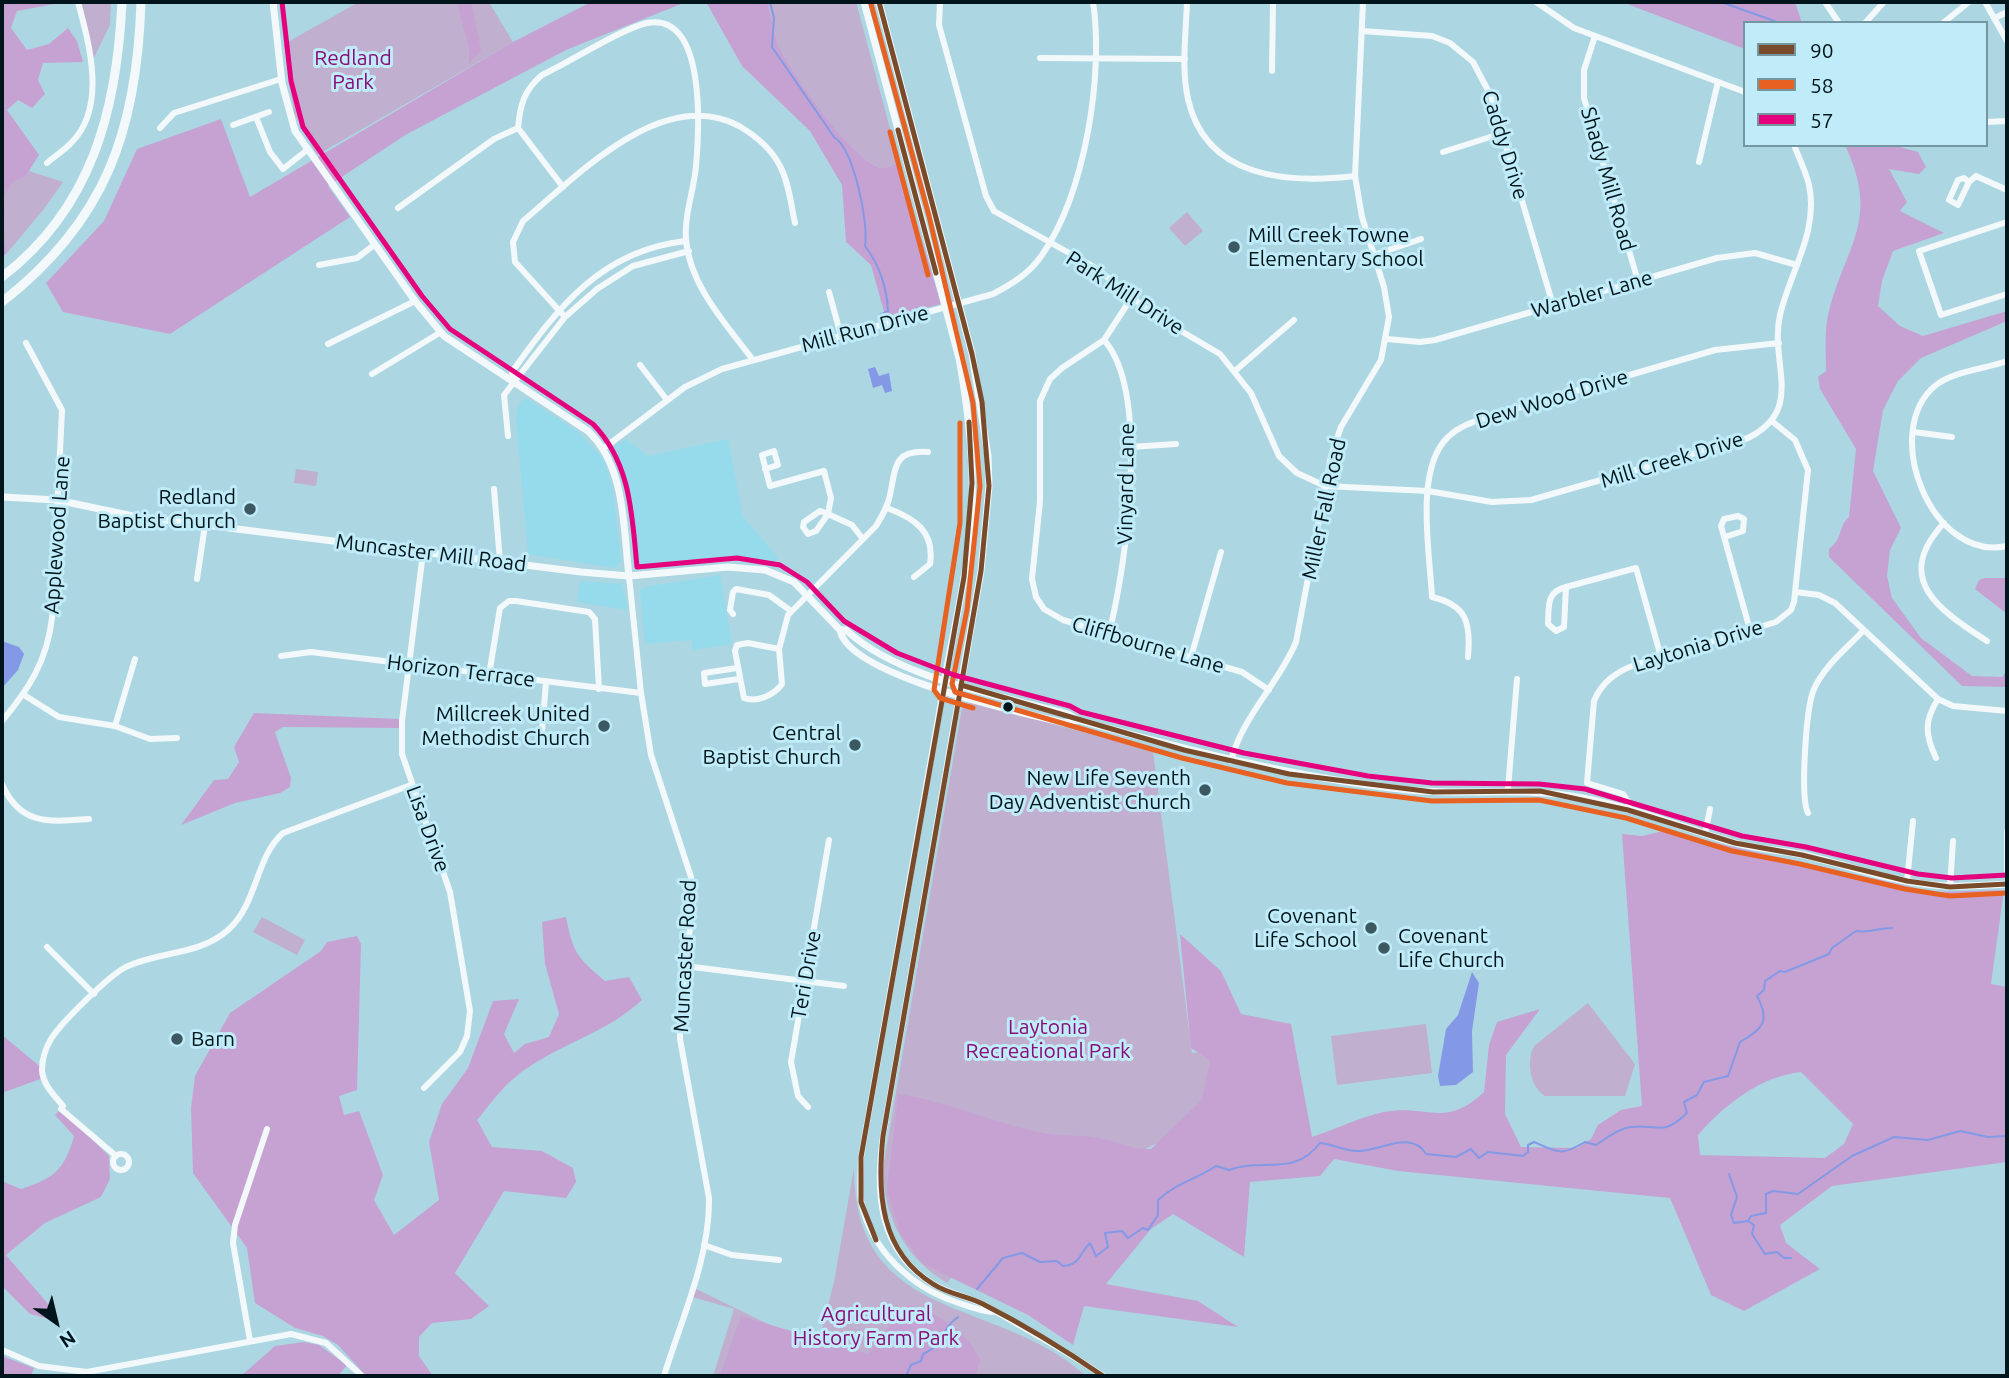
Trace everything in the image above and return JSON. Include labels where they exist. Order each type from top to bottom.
[{"type":"highway","points":[[2,277],[28,253],[64,209],[96,151],[114,94],[120,58],[122,2]]},
{"type":"highway","points":[[2,302],[38,271],[70,236],[93,202],[114,159],[135,83],[141,2]]},
{"type":"main road","points":[[273,2],[281,79],[288,114],[307,150],[415,301],[441,332],[588,431],[604,449],[617,484],[629,576]]},
{"type":"main road","points":[[864,2],[946,307],[966,401],[972,482],[964,577],[943,690]]},
{"type":"main road","points":[[879,2],[959,303],[982,402],[989,486],[976,611],[959,695]]},
{"type":"main road","name":"Muncaster Mill Road","points":[[2,497],[57,500],[132,516],[629,576],[750,567],[782,576],[807,593],[840,630],[844,641],[870,662],[903,678],[1063,723],[1078,720]]},
{"type":"main road","name":"Muncaster Mill Road","points":[[840,630],[846,630],[889,661],[961,685],[1068,714],[1078,720],[1289,774],[1410,790],[1458,793],[1508,789],[1582,798],[1705,834],[1907,881],[1950,887],[2007,884]]},
{"type":"street","points":[[47,163],[74,141],[90,104],[91,64],[78,2]]},
{"type":"street","name":"Park Mill Drive","points":[[940,2],[939,25],[989,204],[1004,220],[1096,268],[1154,315],[1212,348],[1236,370],[1256,403],[1269,439],[1279,456],[1297,472],[1325,486]]},
{"type":"street","name":"Mill Run Drive","points":[[604,449],[667,400],[706,376],[752,360],[993,294],[1033,267],[1049,244],[1080,166],[1091,116],[1097,58],[1093,2]]},
{"type":"street","points":[[1187,2],[1185,59],[1188,98],[1195,118],[1209,140],[1231,160],[1255,172],[1286,179],[1313,181],[1355,176]]},
{"type":"street","points":[[1272,71],[1273,2]]},
{"type":"street","name":"Miller Fall Road","points":[[1231,761],[1241,729],[1288,662],[1296,642],[1331,456],[1341,427],[1376,371],[1387,339],[1388,307],[1362,217],[1355,176],[1363,2]]},
{"type":"street","points":[[1536,2],[1561,21],[1595,36],[1743,91]]},
{"type":"street","points":[[1825,2],[1838,21]]},
{"type":"street","points":[[1867,21],[1884,2]]},
{"type":"street","points":[[1951,20],[1969,2]]},
{"type":"street","points":[[1985,2],[2007,41]]},
{"type":"street","points":[[1995,18],[2007,12]]},
{"type":"street","points":[[563,187],[518,128],[523,98],[542,75],[652,22],[668,25],[679,32],[687,43],[699,117],[686,241],[709,300],[752,360]]},
{"type":"street","name":"Caddy Drive","points":[[1362,31],[1432,36],[1458,49],[1473,62],[1485,80],[1503,133],[1553,305]]},
{"type":"street","name":"Shady Mill Road","points":[[1595,36],[1584,70],[1584,98],[1638,281]]},
{"type":"street","points":[[1040,58],[1185,59]]},
{"type":"street","points":[[160,128],[174,113],[281,79]]},
{"type":"street","points":[[1699,162],[1718,82]]},
{"type":"street","points":[[233,125],[269,112]]},
{"type":"street","points":[[256,117],[270,152],[283,169],[307,150]]},
{"type":"street","points":[[565,317],[520,272],[513,253],[516,230],[523,221],[609,150],[642,129],[673,118],[699,117],[735,124],[767,147],[784,177],[794,223]]},
{"type":"street","points":[[1988,122],[2007,121]]},
{"type":"street","points":[[398,208],[494,139],[518,128]]},
{"type":"street","points":[[1443,152],[1503,133]]},
{"type":"street","points":[[1773,422],[1782,396],[1779,343],[1781,313],[1811,215],[1810,188],[1795,147]]},
{"type":"street","points":[[1969,181],[1980,176],[2007,190]]},
{"type":"street","points":[[2007,222],[1919,251],[1941,315],[2007,294]]},
{"type":"street","points":[[1374,254],[1421,239]]},
{"type":"street","points":[[513,382],[512,372],[558,309],[599,274],[627,256],[661,244],[686,241]]},
{"type":"street","points":[[319,265],[357,258],[374,245]]},
{"type":"street","points":[[508,436],[504,396],[565,317],[597,289],[633,266],[689,251]]},
{"type":"street","name":"Warbler Lane","points":[[1387,339],[1420,342],[1435,340],[1737,254],[1766,254],[1797,265]]},
{"type":"street","points":[[830,292],[841,336]]},
{"type":"street","name":"Cliffbourne Lane","points":[[1132,297],[1104,340],[1050,379],[1040,401],[1040,501],[1032,579],[1036,597],[1052,615],[1242,672],[1269,690]]},
{"type":"street","points":[[328,344],[415,301]]},
{"type":"street","points":[[1236,370],[1294,320]]},
{"type":"street","points":[[372,374],[441,332]]},
{"type":"street","name":"Vinyard Lane","points":[[1104,340],[1121,363],[1130,447],[1126,551],[1109,633]]},
{"type":"street","name":"Applewood Lane","points":[[2,722],[24,695],[41,665],[50,636],[62,410],[26,343]]},
{"type":"street","name":"Dew Wood Drive","points":[[1468,657],[1468,626],[1461,611],[1449,601],[1432,597],[1427,491],[1432,463],[1441,444],[1464,425],[1715,350],[1779,343]]},
{"type":"street","points":[[2007,361],[1937,384],[1922,403],[1914,432],[1916,476],[1925,497],[1944,523],[1970,543],[1992,548],[2007,546]]},
{"type":"street","points":[[640,365],[667,400]]},
{"type":"street","name":"Mill Creek Drive","points":[[1325,486],[1427,491],[1492,502],[1531,500],[1748,438],[1773,422]]},
{"type":"street","name":"Laytonia Drive","points":[[1628,810],[1629,803],[1623,794],[1587,783],[1594,701],[1600,690],[1620,670],[1750,630],[1784,616],[1794,602],[1808,470],[1795,440],[1773,422]]},
{"type":"street","points":[[1914,432],[1952,437]]},
{"type":"street","points":[[1130,447],[1176,444]]},
{"type":"street","points":[[779,649],[741,643],[735,651],[741,692],[749,700],[778,690],[782,684],[779,649],[783,624],[791,611],[876,526],[887,508],[893,474],[900,460],[914,451],[928,452]]},
{"type":"street","points":[[765,469],[770,486],[824,471],[831,498],[828,513],[852,525],[863,539]]},
{"type":"street","points":[[494,489],[500,561]]},
{"type":"street","points":[[887,508],[914,519],[928,539],[930,564],[914,577]]},
{"type":"street","points":[[1944,523],[1923,551],[1923,583],[1944,612],[1987,641]]},
{"type":"street","points":[[197,579],[205,525]]},
{"type":"street","points":[[1725,537],[1750,630]]},
{"type":"street","name":"Lisa Drive","points":[[423,552],[401,736],[411,785],[450,892],[470,1011],[467,1035],[460,1052],[424,1088]]},
{"type":"street","points":[[1191,657],[1221,552]]},
{"type":"street","points":[[1566,587],[1564,627],[1556,631],[1548,624],[1549,597],[1553,592],[1566,587],[1636,568],[1661,657]]},
{"type":"street","name":"Muncaster Road","points":[[629,576],[641,693],[651,755],[691,877],[690,928],[680,1008],[680,1039],[709,1198],[709,1221],[704,1245],[664,1376]]},
{"type":"street","points":[[733,614],[730,610],[736,589],[769,595],[791,611]]},
{"type":"street","points":[[1796,592],[1829,599],[1938,699],[1953,706],[2007,711]]},
{"type":"street","points":[[489,675],[500,608],[516,601],[589,612],[595,619],[598,689]]},
{"type":"street","points":[[1808,813],[1802,796],[1813,693],[1822,675],[1864,630]]},
{"type":"street","name":"Horizon Terrace","points":[[281,656],[311,652],[641,693]]},
{"type":"street","points":[[116,726],[135,659]]},
{"type":"street","points":[[737,668],[704,673],[705,684],[739,679]]},
{"type":"street","points":[[1508,789],[1517,679]]},
{"type":"street","points":[[541,743],[546,682]]},
{"type":"street","points":[[943,690],[861,1157],[860,1192],[866,1216],[878,1243],[916,1283],[936,1295],[993,1312]]},
{"type":"street","points":[[24,695],[59,718],[116,726],[150,739],[177,738]]},
{"type":"street","points":[[959,695],[883,1136],[878,1196],[888,1231],[912,1267],[934,1284],[1072,1354],[1103,1376]]},
{"type":"street","points":[[1936,758],[1926,726],[1938,699]]},
{"type":"street","points":[[2,785],[13,804],[34,819],[51,822],[89,820]]},
{"type":"street","points":[[116,1156],[61,1109],[63,1107],[46,1086],[42,1068],[44,1053],[51,1038],[94,994],[127,966],[196,948],[227,932],[252,898],[270,848],[283,833],[411,785]]},
{"type":"street","points":[[1705,834],[1710,809]]},
{"type":"street","points":[[1907,881],[1913,821]]},
{"type":"street","points":[[2007,831],[2007,874]]},
{"type":"street","name":"Teri Drive","points":[[808,1107],[798,1096],[791,1072],[829,839]]},
{"type":"street","points":[[1950,887],[1953,841]]},
{"type":"street","points":[[47,947],[94,994]]},
{"type":"street","points":[[685,966],[844,986]]},
{"type":"street","points":[[250,1341],[233,1243],[235,1226],[267,1129]]},
{"type":"street","points":[[704,1245],[732,1255],[779,1260]]},
{"type":"street","points":[[2,1350],[39,1366],[87,1373],[291,1334],[310,1336],[341,1354],[362,1376]]},
{"type":"shaded area","points":[[2,2],[65,2],[17,11],[11,28],[27,50],[49,44],[68,28],[77,41],[83,62],[43,63],[38,80],[45,94],[32,108],[18,100],[7,110],[39,155],[25,177],[14,181],[3,197],[7,253],[2,257]]},
{"type":"shaded area","points":[[459,2],[469,2],[472,6],[481,50],[469,64],[469,47]]},
{"type":"shaded area","points":[[591,2],[686,2],[566,50],[407,134],[328,186],[350,217],[170,334],[63,312],[46,283],[104,221],[137,149],[221,119],[250,197],[513,42]]},
{"type":"shaded area","points":[[706,2],[767,2],[776,39],[784,56],[824,115],[857,152],[871,163],[883,168],[899,162],[941,304],[886,319],[871,265],[846,242],[842,185],[810,131],[742,66]]},
{"type":"shaded area","points":[[1622,2],[1795,2],[1801,21],[1743,21],[1743,48]]},
{"type":"shaded area","points":[[1846,147],[1900,147],[1918,152],[1926,167],[1919,174],[1889,169],[1907,202],[1900,211],[1944,233],[1893,251],[1882,281],[1878,306],[1900,326],[1923,336],[2007,311],[2007,321],[1921,358],[1898,381],[1883,410],[1873,471],[1901,528],[1890,550],[1887,576],[1892,598],[1921,638],[1972,676],[2002,677],[2007,670],[2007,687],[1962,686],[1829,557],[1829,549],[1849,517],[1856,449],[1820,389],[1818,377],[1826,371],[1827,318],[1857,231],[1860,193]]},
{"type":"shaded area","points":[[524,397],[578,432],[604,460],[613,491],[621,562],[615,568],[528,554],[516,420],[517,408]]},
{"type":"shaded area","points":[[626,439],[648,456],[728,439],[743,517],[778,557],[774,565],[747,559],[665,567],[638,566],[626,483],[613,448]]},
{"type":"shaded area","points":[[720,575],[732,644],[693,650],[691,640],[645,644],[640,591],[644,587]]},
{"type":"shaded area","points":[[2007,578],[2007,614],[1975,589],[1979,580]]},
{"type":"shaded area","points":[[580,581],[622,584],[628,610],[577,602]]},
{"type":"shaded area","points":[[254,713],[400,719],[399,728],[283,727],[275,732],[291,778],[290,787],[280,793],[235,803],[181,825],[214,780],[228,779],[239,762],[234,747]]},
{"type":"shaded area","points":[[1663,831],[1933,892],[2004,890],[1991,984],[2007,987],[2007,1162],[1832,1186],[1780,1225],[1786,1243],[1820,1269],[1744,1311],[1711,1295],[1670,1198],[1398,1171],[1334,1159],[1320,1176],[1250,1182],[1244,1257],[1173,1214],[1151,1229],[1106,1284],[1198,1301],[1238,1327],[1084,1306],[1073,1345],[1028,1315],[923,1264],[900,1233],[887,1191],[898,1094],[934,1101],[1039,1132],[1105,1139],[1144,1149],[1151,1149],[1202,1100],[1210,1060],[1191,1048],[1180,934],[1221,971],[1241,1014],[1291,1024],[1312,1137],[1384,1112],[1400,1110],[1436,1113],[1458,1110],[1484,1092],[1489,1045],[1497,1022],[1540,1009],[1506,1055],[1505,1114],[1521,1147],[1577,1148],[1591,1139],[1598,1125],[1621,1110],[1642,1106],[1622,834],[1642,836]],"holes":[[[1801,1072],[1853,1124],[1844,1144],[1825,1158],[1700,1155],[1698,1135],[1719,1113],[1758,1086],[1786,1075]]]},
{"type":"shaded area","points":[[566,917],[571,939],[582,960],[605,981],[629,977],[642,1000],[612,1022],[528,1068],[503,1089],[477,1120],[492,1147],[542,1151],[573,1168],[576,1182],[566,1198],[504,1191],[455,1273],[489,1306],[471,1319],[432,1323],[419,1337],[419,1356],[433,1376],[366,1376],[338,1345],[323,1336],[295,1328],[255,1303],[247,1248],[193,1173],[191,1108],[195,1076],[230,1013],[321,951],[327,942],[357,936],[361,944],[357,1090],[339,1096],[344,1115],[359,1111],[383,1175],[374,1200],[394,1235],[439,1200],[429,1142],[442,1104],[468,1068],[493,1001],[519,999],[504,1034],[514,1053],[525,1044],[549,1037],[559,1014],[545,964],[542,922]]},
{"type":"shaded area","points":[[2,1035],[42,1068],[43,1078],[2,1093]]},
{"type":"shaded area","points":[[61,1109],[109,1156],[110,1179],[101,1197],[45,1223],[6,1255],[54,1311],[49,1319],[30,1314],[2,1286],[2,1181],[21,1189],[50,1177],[62,1165],[74,1136],[55,1115]]},
{"type":"shaded area","points":[[911,1305],[952,1325],[968,1340],[980,1360],[976,1376],[720,1376],[741,1316],[868,1354],[903,1308]]},
{"type":"shaded area","points":[[304,1342],[319,1345],[347,1365],[338,1376],[241,1376],[275,1346]]},
{"type":"shaded area","points":[[2,1356],[34,1368],[31,1376],[2,1376]]},
{"type":"green space","points":[[78,2],[111,2],[110,25],[91,64]]},
{"type":"green space","name":"Redland Park","points":[[359,2],[489,2],[513,42],[317,155],[294,113],[284,44]]},
{"type":"green space","points":[[767,2],[856,2],[899,162],[883,168],[871,163],[857,152],[824,115],[784,56],[776,39]]},
{"type":"green space","points":[[29,171],[63,182],[7,253],[2,197],[14,181],[25,177]]},
{"type":"green space","points":[[1187,212],[1203,231],[1185,246],[1169,228]]},
{"type":"green space","points":[[296,469],[318,472],[316,486],[294,483]]},
{"type":"green space","name":"Laytonia Recreational Park","points":[[971,702],[1153,751],[1192,1053],[1293,1038],[1257,1112],[1153,1145],[1025,1213],[980,1242],[947,1283],[919,1261],[899,1234],[887,1203],[883,1168],[962,708]]},
{"type":"green space","points":[[262,917],[305,940],[297,955],[253,932]]},
{"type":"green space","points":[[1588,1003],[1635,1064],[1625,1096],[1545,1096],[1536,1086],[1531,1073],[1530,1059],[1534,1046]]},
{"type":"green space","points":[[1426,1024],[1432,1073],[1337,1085],[1331,1036]]},
{"type":"green space","name":"Agricultural History Farm Park","points":[[854,1168],[860,1219],[878,1256],[905,1282],[938,1301],[1051,1351],[1086,1376],[713,1376],[734,1309],[689,1296],[692,1287],[817,1348],[834,1282]]},
{"type":"water","points":[[875,367],[879,376],[889,373],[892,391],[885,393],[882,385],[873,388],[868,369]]},
{"type":"water","points":[[2,641],[19,647],[24,654],[18,670],[2,688]]},
{"type":"water","points":[[1472,972],[1479,983],[1472,1031],[1473,1072],[1456,1085],[1440,1086],[1438,1076],[1446,1029],[1458,1015]]},
{"type":"waterway","points":[[770,2],[774,18],[772,47],[841,144],[854,171],[865,221],[865,246],[878,268],[886,294],[888,311],[880,315]]},
{"type":"waterway","points":[[1721,2],[1774,21]]},
{"type":"waterway","points":[[977,1289],[1003,1258],[1022,1253],[1040,1262],[1057,1261],[1063,1266],[1069,1265],[1076,1261],[1090,1243],[1096,1256],[1108,1247],[1105,1233],[1122,1231],[1128,1238],[1143,1228],[1148,1230],[1158,1215],[1158,1200],[1172,1189],[1216,1166],[1229,1170],[1253,1165],[1288,1163],[1310,1154],[1320,1143],[1357,1151],[1403,1142],[1420,1147],[1426,1154],[1456,1157],[1471,1149],[1479,1158],[1488,1152],[1523,1156],[1528,1152],[1528,1145],[1534,1142],[1555,1151],[1565,1151],[1585,1142],[1596,1145],[1626,1128],[1660,1128],[1672,1125],[1687,1113],[1684,1102],[1697,1095],[1704,1082],[1728,1076],[1740,1042],[1759,1029],[1764,1019],[1757,996],[1764,990],[1765,981],[1780,971],[1785,972],[1829,954],[1832,948],[1856,931],[1892,928]]},
{"type":"waterway","points":[[1748,1221],[1751,1216],[1766,1213],[1766,1194],[1773,1191],[1798,1194],[1852,1156],[1894,1137],[1928,1140],[1960,1131],[1988,1137],[2007,1136]]},
{"type":"waterway","points":[[1729,1174],[1737,1197],[1731,1215],[1734,1223],[1748,1221],[1754,1225],[1752,1234],[1765,1254],[1777,1252],[1784,1258],[1791,1258]]},
{"type":"waterway","points":[[906,1376],[911,1365],[921,1361],[923,1354],[940,1341],[958,1317]]},
{"type":"transit line","name":"57","points":[[282,2],[291,81],[303,127],[422,296],[450,329],[593,424],[606,439],[615,455],[627,491],[637,567],[737,558],[780,565],[807,582],[844,621],[897,653],[954,675],[1070,706],[1081,712],[1244,753],[1368,776],[1432,783],[1539,784],[1585,789],[1742,836],[1806,847],[1918,874],[1952,878],[2007,875]]},
{"type":"transit line","name":"90","points":[[879,2],[972,354],[982,402],[989,486],[981,571],[883,1136],[882,1199],[892,1238],[915,1271],[951,1293],[977,1301],[1014,1320],[1103,1376]]},
{"type":"transit line","name":"58","points":[[871,4],[929,216],[973,403],[980,486],[967,610],[952,684],[955,692],[1182,758],[1287,783],[1432,801],[1539,800],[1626,818],[1732,851],[1905,889],[1950,896],[2007,893]]},
{"type":"transit line","name":"90","points":[[898,130],[936,273]]},
{"type":"transit line","name":"58","points":[[890,132],[928,275]]},
{"type":"transit line","name":"90","points":[[876,1240],[861,1202],[861,1157],[964,577],[972,483],[969,422]]},
{"type":"transit line","name":"58","points":[[960,423],[960,523],[934,690],[940,698],[973,708]]},
{"type":"transit line","name":"90","points":[[961,685],[1184,750],[1289,774],[1433,792],[1540,791],[1628,810],[1735,843],[1802,855],[1907,881],[1950,887],[2007,884]]},
{"type":"place","name":"Mill Creek Towne Elementary School","points":[[1234,247]]},
{"type":"place","name":"Redland Baptist Church","points":[[250,509]]},
{"type":"place","name":"Millcreek United Methodist Church","points":[[604,726]]},
{"type":"place","name":"Central Baptist Church","points":[[855,745]]},
{"type":"place","name":"New Life Seventh Day Adventist Church","points":[[1205,790]]},
{"type":"place","name":"Covenant Life School","points":[[1371,928]]},
{"type":"place","name":"Covenant Life Church","points":[[1384,948]]},
{"type":"place","name":"Barn","points":[[177,1039]]}]
